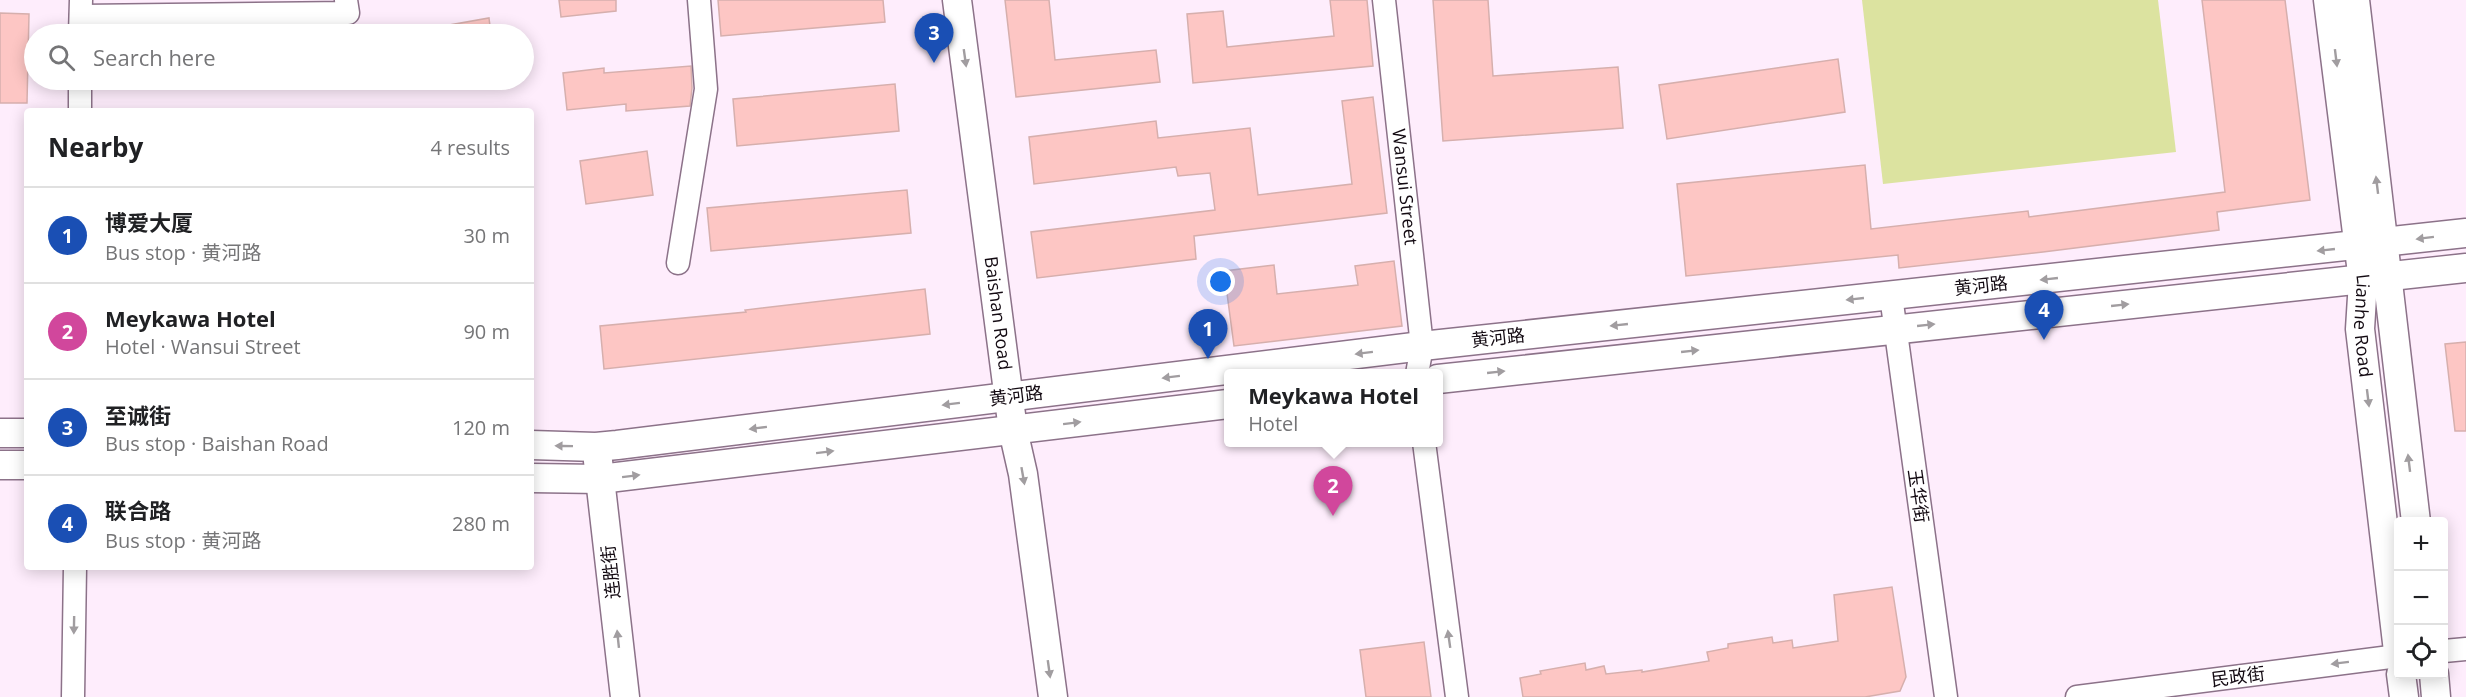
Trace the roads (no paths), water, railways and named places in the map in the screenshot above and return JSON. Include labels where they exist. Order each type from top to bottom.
[{"type":"main road","name":"Baishan Road","points":[[957,0],[1013,430],[1023,474],[1053,697]]},
{"type":"main road","name":"Lianhe Road","points":[[2328,0],[2372,245],[2415,517]]},
{"type":"main road","points":[[2355,0],[2372,245]]},
{"type":"main road","name":"黄河路","points":[[1239,369],[1422,346],[2372,245],[2466,233]]},
{"type":"main road","name":"黄河路","points":[[1443,378],[2466,268]]},
{"type":"main road","name":"Lianhe Road","points":[[2376,279],[2360,329],[2395,625]]},
{"type":"main road","name":"黄河路","points":[[534,445],[596,447],[1224,371]]},
{"type":"main road","name":"黄河路","points":[[534,478],[600,479],[1224,404]]},
{"type":"main road","points":[[0,433],[24,433]]},
{"type":"main road","name":"连胜街","points":[[596,447],[625,697]]},
{"type":"main road","points":[[0,465],[24,465]]},
{"type":"main road","points":[[2402,679],[2404,697]]},
{"type":"main road","points":[[2434,679],[2436,697]]},
{"type":"street","points":[[81,17],[348,13],[346,0]]},
{"type":"street","points":[[678,263],[706,89],[699,0]]},
{"type":"street","name":"Wansui Street","points":[[1384,0],[1422,346],[1418,369]]},
{"type":"street","points":[[80,90],[80,108]]},
{"type":"street","name":"玉华街","points":[[1891,296],[1946,697]]},
{"type":"street","points":[[1425,447],[1457,697]]},
{"type":"street","points":[[73,697],[75,570]]},
{"type":"street","points":[[2448,651],[2466,649]]},
{"type":"street","name":"民政街","points":[[2077,697],[2394,655]]},
{"type":"place","name":"至诚街","points":[[934,63]]},
{"type":"place","name":"联合路","points":[[2044,340]]},
{"type":"place","name":"博爱大厦","points":[[1208,359]]},
{"type":"place","name":"Meykawa Hotel","points":[[1333,516]]}]
